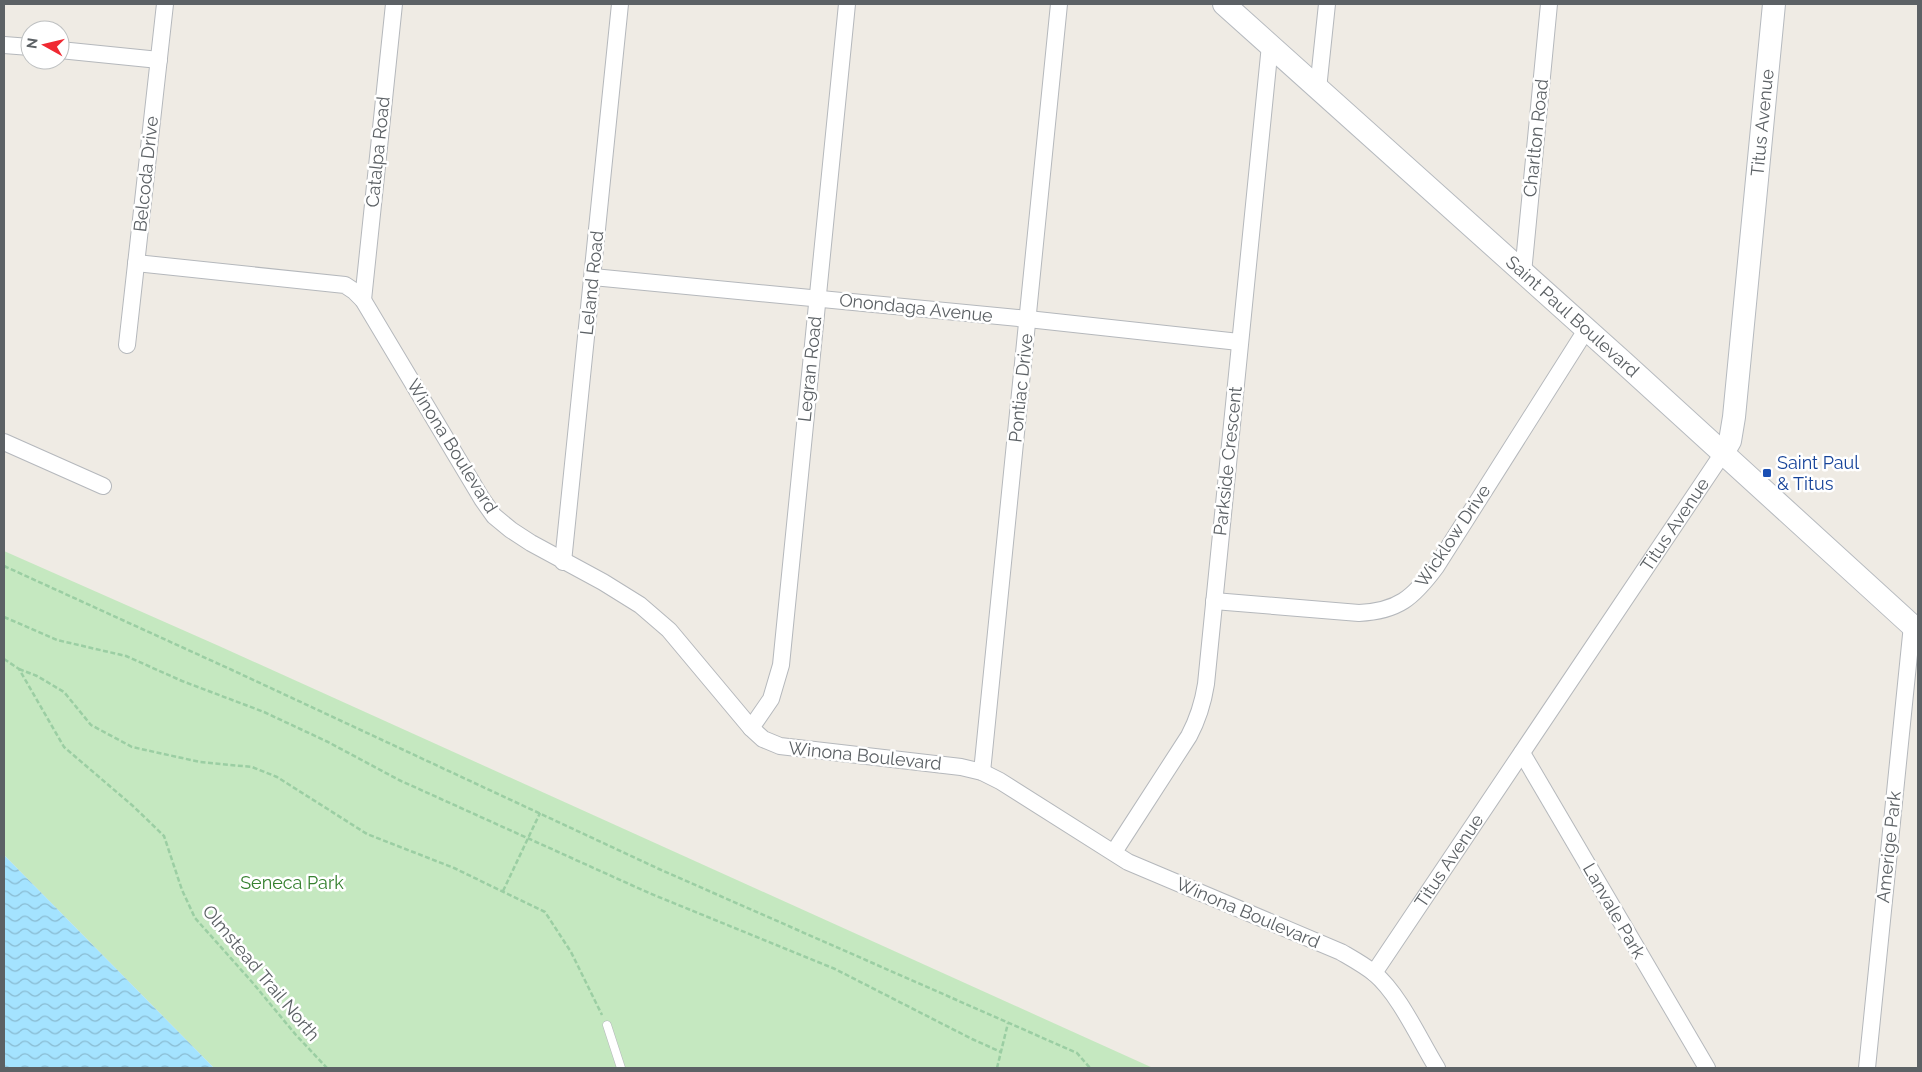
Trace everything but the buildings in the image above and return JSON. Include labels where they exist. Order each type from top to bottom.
[{"type":"main road","name":"Saint Paul Boulevard","points":[[1224,4],[1915,628]]},
{"type":"main road","name":"Titus Avenue","points":[[1723,453],[1730,441],[1734,417],[1774,4]]},
{"type":"street","name":"Belcoda Drive","points":[[127,345],[165,4]]},
{"type":"street","name":"Catalpa Road","points":[[363,300],[394,4]]},
{"type":"street","name":"Leland Road","points":[[563,562],[620,4]]},
{"type":"street","name":"Legran Road","points":[[751,728],[771,699],[781,665],[847,4]]},
{"type":"street","name":"Pontiac Drive","points":[[982,772],[1060,4]]},
{"type":"street","points":[[1318,89],[1327,4]]},
{"type":"street","name":"Charlton Road","points":[[1523,273],[1549,4]]},
{"type":"street","points":[[4,45],[20,46]]},
{"type":"street","name":"Parkside Crescent","points":[[1114,852],[1189,736],[1197,720],[1206,684],[1270,45]]},
{"type":"street","points":[[70,51],[159,60]]},
{"type":"street","name":"Winona Boulevard","points":[[136,263],[344,285],[354,291],[363,300],[494,516],[511,530],[563,562],[603,582],[632,600],[669,630],[751,728],[763,739],[780,746],[961,767],[982,772],[1000,780],[1128,862],[1341,952],[1374,973],[1393,994],[1436,1068]]},
{"type":"street","name":"Onondaga Avenue","points":[[593,277],[1028,319],[1239,342]]},
{"type":"street","name":"Wicklow Drive","points":[[1214,602],[1359,613],[1378,612],[1395,606],[1410,596],[1423,584],[1436,567],[1586,330]]},
{"type":"street","points":[[4,442],[103,486]]},
{"type":"street","name":"Titus Avenue","points":[[1374,973],[1723,453]]},
{"type":"street","name":"Amerige Park","points":[[1867,1068],[1915,628]]},
{"type":"street","name":"Lanvale Park","points":[[1522,753],[1707,1068]]},
{"type":"lane","points":[[607,1026],[621,1068]]},
{"type":"path","points":[[4,566],[668,873],[1077,1053],[1090,1068]]},
{"type":"path","points":[[4,617],[57,640],[126,656],[182,681],[264,712],[328,742],[399,780],[649,893],[835,969],[1001,1052]]},
{"type":"path","name":"Olmstead Trail North","points":[[4,659],[19,669],[64,747],[133,806],[164,836],[182,890],[194,918],[327,1068]]},
{"type":"path","points":[[19,669],[37,676],[64,692],[91,725],[132,747],[200,762],[252,767],[277,777],[367,834],[454,868],[545,912],[572,952],[607,1026]]},
{"type":"path","points":[[503,891],[540,813]]},
{"type":"path","points":[[997,1068],[1008,1023]]},
{"type":"green space","name":"Seneca Park","points":[[4,551],[219,646],[1153,1068],[214,1068],[4,855]]},
{"type":"water","points":[[4,855],[214,1068],[4,1068]]},
{"type":"place","name":"Saint Paul & Titus","points":[[1767,473]]}]
